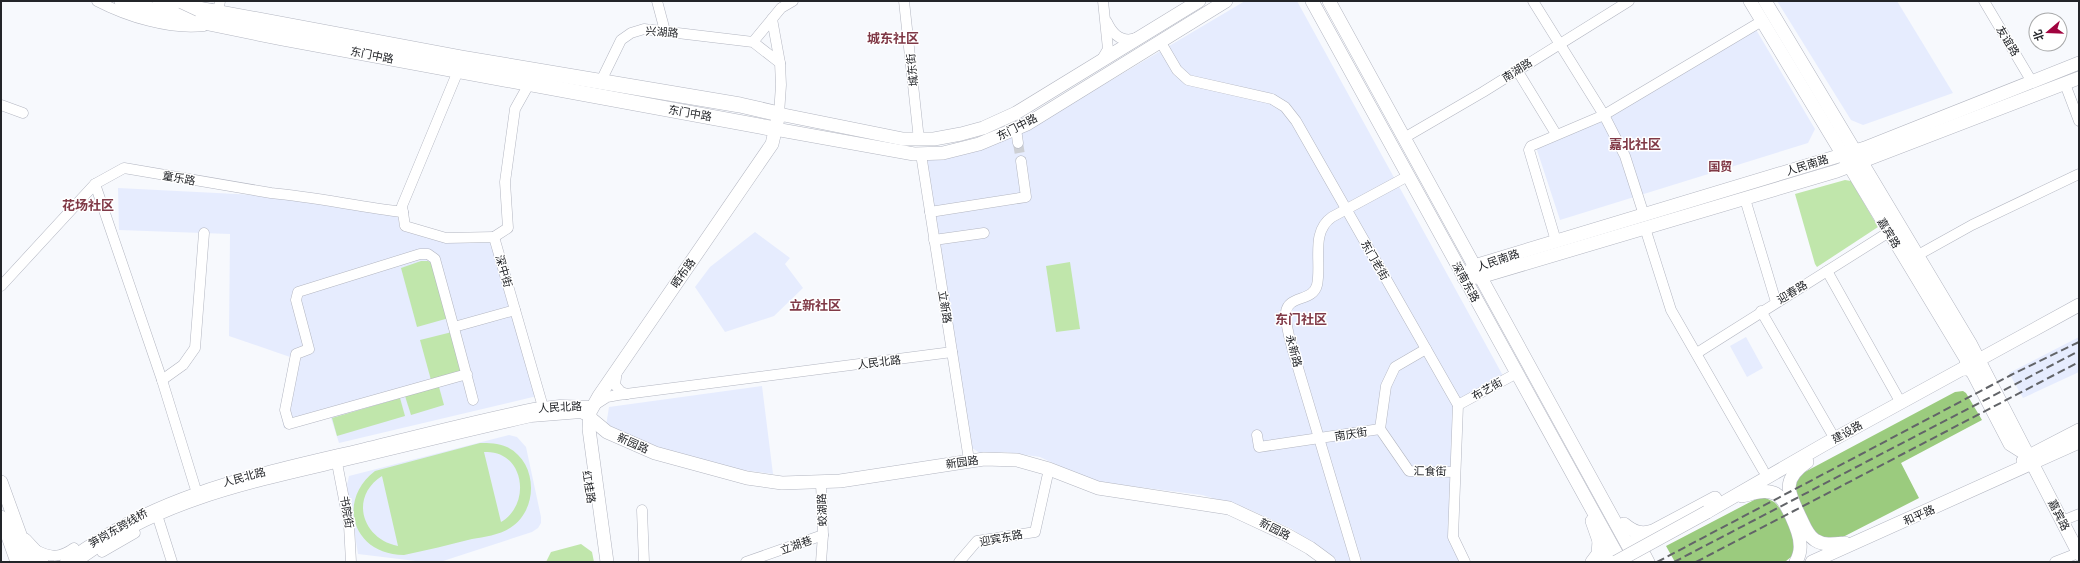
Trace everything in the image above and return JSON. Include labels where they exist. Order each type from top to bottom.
[{"type":"highway","name":"东门中路","points":[[122,1],[165,14],[218,12],[600,83],[740,105],[779,114]]},
{"type":"highway","points":[[182,1],[198,5]]},
{"type":"highway","name":"东门中路","points":[[198,5],[218,12],[460,71],[775,129]]},
{"type":"main road","name":"东门中路","points":[[159,1],[198,5]]},
{"type":"main road","name":"东门中路","points":[[779,114],[893,138],[919,140],[961,134],[1001,120],[1199,1]]},
{"type":"main road","name":"东门中路","points":[[775,129],[895,152],[921,154],[961,150],[990,141],[1016,130],[1226,1]]},
{"type":"main road","name":"深南东路","points":[[1312,1],[1621,562]]},
{"type":"main road","name":"深南东路","points":[[1329,1],[1637,562]]},
{"type":"main road","name":"嘉宾路","points":[[1750,1],[1966,359],[1967,364],[1964,368],[1969,369],[1973,373],[2010,444],[2029,462],[2062,521],[2076,557]]},
{"type":"main road","name":"嘉宾路","points":[[1765,1],[1918,255],[1988,366],[2029,462],[2076,557]]},
{"type":"main road","name":"人民南路","points":[[1464,278],[1477,271],[1556,241],[1855,151],[2079,63]]},
{"type":"main road","name":"人民南路","points":[[1477,271],[1644,228],[1850,167],[2079,78]]},
{"type":"main road","name":"晒布路","points":[[587,410],[617,370],[772,144],[779,114]]},
{"type":"main road","name":"晒布路","points":[[587,410],[775,129]]},
{"type":"main road","name":"建设路","points":[[1988,366],[2079,305]]},
{"type":"main road","name":"建设路","points":[[1616,562],[1964,368],[1988,366],[2079,315]]},
{"type":"main road","name":"新园路","points":[[587,410],[607,432],[655,453],[766,481],[800,484],[969,460],[1017,460],[1098,488],[1229,508],[1287,534],[1329,562]]},
{"type":"main road","name":"红桂路","points":[[587,410],[581,438],[601,562]]},
{"type":"main road","name":"红桂路","points":[[587,410],[607,562]]},
{"type":"main road","name":"和平路","points":[[2029,462],[2079,430]]},
{"type":"main road","points":[[1847,432],[1795,472],[1791,478],[1788,488],[1790,496],[1804,525],[1815,540],[1831,544],[1859,541]]},
{"type":"main road","points":[[1624,524],[1642,534],[1653,531],[1763,470],[1830,442]]},
{"type":"main road","name":"和平路","points":[[1812,562],[2029,462],[2079,442]]},
{"type":"main road","points":[[1,482],[30,562]]},
{"type":"main road","points":[[1729,499],[1762,492],[1775,493],[1781,498],[1799,537],[1800,550],[1796,562]]},
{"type":"main road","points":[[1601,498],[1635,538],[1648,562]]},
{"type":"main road","points":[[1587,500],[1599,541],[1609,562]]},
{"type":"main road","points":[[1,518],[17,562]]},
{"type":"main road","points":[[6,532],[7,562]]},
{"type":"main road","points":[[21,536],[42,562]]},
{"type":"main road","points":[[1592,562],[1598,554],[1599,541]]},
{"type":"main road","points":[[1831,562],[1859,541]]},
{"type":"street","points":[[97,1],[112,8],[162,23],[188,28],[218,12]]},
{"type":"street","points":[[657,1],[665,31]]},
{"type":"street","points":[[780,63],[753,42],[781,8],[793,1]]},
{"type":"street","name":"城东街","points":[[904,1],[919,140]]},
{"type":"street","points":[[1102,59],[1108,49],[1103,1]]},
{"type":"street","points":[[1533,1],[1558,44],[1604,115],[1628,162],[1644,214]]},
{"type":"street","name":"南湖路","points":[[1404,138],[1629,1]]},
{"type":"street","name":"友谊路","points":[[1984,1],[2032,82]]},
{"type":"street","points":[[1104,17],[1109,27],[1118,37],[1128,40],[1138,38]]},
{"type":"street","points":[[772,19],[780,63],[781,84],[779,114]]},
{"type":"street","points":[[1556,241],[1529,150],[1533,144],[1604,115],[1762,21]]},
{"type":"street","name":"兴湖路","points":[[600,83],[618,45],[624,37],[639,30],[665,31],[753,42]]},
{"type":"street","name":"东门老街","points":[[1160,42],[1177,70],[1188,80],[1265,96],[1285,107],[1296,121],[1458,405]]},
{"type":"street","points":[[1517,70],[1556,134]]},
{"type":"street","points":[[460,71],[402,206],[405,226],[446,238],[494,237],[508,228],[505,182],[515,109],[529,84]]},
{"type":"street","points":[[2064,84],[2079,120]]},
{"type":"street","points":[[1,105],[23,113]]},
{"type":"street","points":[[1016,130],[1018,143]]},
{"type":"street","name":"立新路","points":[[921,154],[969,460]]},
{"type":"street","points":[[930,212],[1026,197],[1021,161]]},
{"type":"street","name":"童乐路","points":[[1,286],[95,184],[124,168],[271,193],[295,195],[356,206],[403,212]]},
{"type":"street","points":[[1918,255],[1972,225],[2079,174]]},
{"type":"street","name":"永新路","points":[[1356,562],[1288,332],[1286,311],[1290,304],[1310,296],[1316,288],[1321,228],[1327,220],[1408,176]]},
{"type":"street","points":[[95,184],[162,380],[195,487]]},
{"type":"street","points":[[1745,199],[1776,302]]},
{"type":"street","points":[[1644,228],[1671,310],[1763,470]]},
{"type":"street","name":"迎春路","points":[[1697,353],[1761,311],[1889,232]]},
{"type":"street","points":[[162,380],[183,365],[195,348],[204,233]]},
{"type":"street","points":[[934,240],[984,233]]},
{"type":"street","name":"深中街","points":[[494,237],[542,407]]},
{"type":"street","points":[[467,374],[289,424],[285,410],[296,354],[310,350],[296,300],[298,292],[420,254],[428,254],[434,259],[454,327],[467,374],[474,400]]},
{"type":"street","points":[[1827,271],[1901,403]]},
{"type":"street","points":[[454,327],[515,310]]},
{"type":"street","points":[[1761,311],[1830,442]]},
{"type":"street","name":"南庆街","points":[[1257,435],[1260,447],[1380,429],[1386,386],[1395,367],[1426,349]]},
{"type":"street","name":"人民北路","points":[[175,503],[531,417],[587,410],[607,397],[952,352]]},
{"type":"street","points":[[617,370],[615,385],[621,392],[627,394]]},
{"type":"street","name":"布艺街","points":[[1458,405],[1517,373]]},
{"type":"street","points":[[1458,405],[1452,537],[1465,562]]},
{"type":"street","name":"人民北路","points":[[175,503],[226,482],[317,459],[542,407],[587,410]]},
{"type":"street","name":"汇食街","points":[[1380,429],[1408,471],[1455,472]]},
{"type":"street","name":"书院街","points":[[337,463],[349,525],[351,562]]},
{"type":"street","name":"迎宾东路","points":[[958,562],[977,541],[1035,532],[1049,470]]},
{"type":"street","points":[[32,548],[50,556],[61,556],[138,510],[195,487],[226,482]]},
{"type":"street","name":"蛟湖路","points":[[821,482],[823,535],[821,562]]},
{"type":"street","points":[[87,562],[132,535],[221,491]]},
{"type":"street","name":"笋岗东跨线桥","points":[[65,562],[112,530],[175,503]]},
{"type":"street","name":"笋岗东跨线桥","points":[[77,562],[117,535],[175,503]]},
{"type":"street","points":[[642,510],[644,562]]},
{"type":"street","points":[[2062,521],[2079,514]]},
{"type":"street","points":[[159,521],[172,562]]},
{"type":"street","name":"立湖巷","points":[[746,562],[823,535]]},
{"type":"street","points":[[2055,562],[2076,557]]},
{"type":"shaded area","points":[[1245,1],[1297,1],[1507,383],[1461,409],[1457,537],[1470,562],[1363,562],[1362,560],[1336,562],[1292,529],[1246,508],[1202,495],[1091,481],[1040,457],[1005,452],[980,453],[972,448],[927,162],[930,158],[1022,133]]},
{"type":"shaded area","points":[[1777,1],[1897,1],[1953,93],[1863,125],[1851,120]]},
{"type":"shaded area","points":[[1755,28],[1815,129],[1808,143],[1560,220],[1535,144],[1616,110]]},
{"type":"shaded area","points":[[118,188],[295,197],[398,215],[400,230],[442,242],[490,241],[537,396],[339,443],[330,415],[284,428],[280,409],[290,357],[229,336],[230,234],[119,230]]},
{"type":"shaded area","points":[[755,232],[790,258],[785,264],[803,288],[774,316],[725,332],[695,287],[710,267]]},
{"type":"shaded area","points":[[1746,337],[1763,368],[1747,377],[1730,346]]},
{"type":"shaded area","points":[[2079,337],[2079,372],[2023,398],[2009,373]]},
{"type":"shaded area","points":[[762,386],[773,474],[742,470],[661,451],[606,426],[609,407]]},
{"type":"shaded area","points":[[509,435],[517,437],[526,447],[541,517],[541,523],[538,528],[532,532],[440,562],[424,562],[358,554],[347,485],[349,476]]},
{"type":"green space","points":[[1845,180],[1851,181],[1878,227],[1817,267],[1795,194]]},
{"type":"green space","points":[[421,261],[428,261],[434,265],[449,318],[417,327],[401,268]]},
{"type":"green space","points":[[1070,262],[1080,329],[1056,332],[1046,266]]},
{"type":"green space","points":[[452,332],[463,372],[431,380],[420,340]]},
{"type":"green space","points":[[439,387],[444,405],[411,415],[405,396]]},
{"type":"green space","points":[[1963,391],[1966,393],[1982,420],[1901,463],[1919,498],[1841,538],[1831,539],[1814,534],[1792,484],[1801,474],[1955,392]]},
{"type":"green space","points":[[400,398],[405,416],[337,436],[332,418]]},
{"type":"green space","points":[[480,443],[497,444],[507,447],[517,454],[525,463],[531,486],[530,498],[526,510],[519,520],[510,528],[501,532],[404,555],[387,553],[372,546],[362,536],[356,524],[354,511],[356,497],[363,483],[375,471]],"holes":[[[484,452],[497,453],[508,459],[515,468],[519,479],[520,491],[517,503],[511,513],[501,522]],[[382,476],[398,546],[386,542],[376,535],[368,526],[364,516],[363,506],[366,495],[372,485]]]},
{"type":"green space","points":[[1765,498],[1773,501],[1778,506],[1786,519],[1793,536],[1794,551],[1792,556],[1785,562],[1675,562],[1666,546],[1756,499]]},
{"type":"green space","points":[[581,544],[592,552],[594,562],[546,562],[551,552]]},
{"type":"tunnel","points":[[1018,143],[1021,161]]},
{"type":"railway","points":[[1657,562],[2011,375],[2079,342]]},
{"type":"railway","points":[[1674,562],[2079,351]]},
{"type":"railway","points":[[1696,562],[2079,362]]},
{"type":"district","name":"城东社区","points":[[893,38]]},
{"type":"district","name":"嘉北社区","points":[[1635,144]]},
{"type":"district","name":"国贸","points":[[1720,167]]},
{"type":"district","name":"花场社区","points":[[88,205]]},
{"type":"district","name":"立新社区","points":[[815,305]]},
{"type":"district","name":"东门社区","points":[[1301,319]]}]
